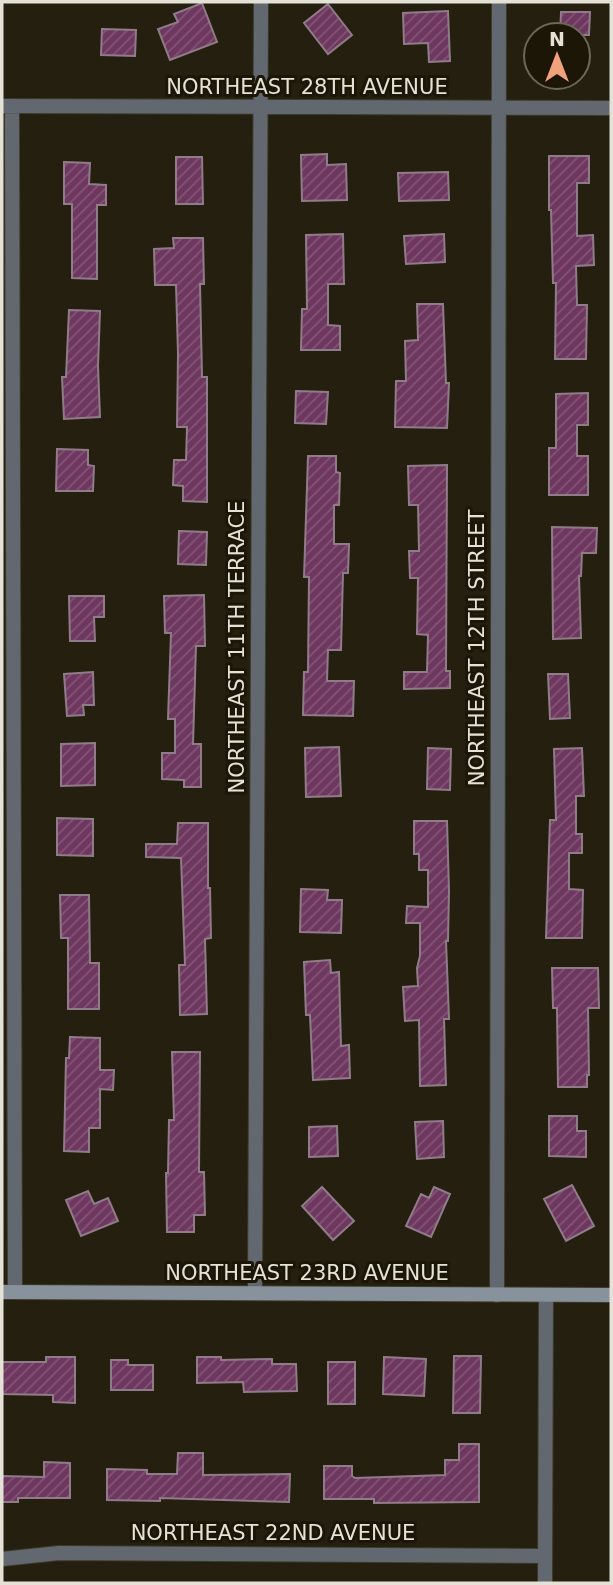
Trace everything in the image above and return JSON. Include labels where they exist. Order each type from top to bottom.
[{"type":"main road","name":"NORTHEAST 23RD AVENUE","points":[[8,1292],[611,1295]]},
{"type":"street","name":"NORTHEAST 11TH TERRACE","points":[[255,1293],[261,2]]},
{"type":"street","name":"NORTHEAST 12TH STREET","points":[[497,1295],[499,2]]},
{"type":"street","name":"NORTHEAST 28TH AVENUE","points":[[7,106],[611,108]]},
{"type":"street","points":[[7,106],[8,1292]]},
{"type":"street","points":[[545,1583],[546,1295]]},
{"type":"street","name":"NORTHEAST 22ND AVENUE","points":[[2,1559],[60,1553],[545,1556]]},
{"type":"building","points":[[202,3],[217,42],[170,60],[158,29],[178,22],[174,14]]},
{"type":"building","points":[[328,4],[352,35],[328,54],[304,23]]},
{"type":"building","points":[[448,11],[450,61],[429,62],[428,43],[404,44],[403,13]]},
{"type":"building","points":[[561,12],[590,12],[590,21],[561,21]]},
{"type":"building","points":[[102,29],[136,30],[135,56],[101,55]]},
{"type":"building","points":[[327,154],[327,165],[346,164],[347,200],[302,201],[301,155]]},
{"type":"building","points":[[549,156],[589,156],[589,183],[577,183],[577,236],[593,235],[594,265],[576,266],[577,305],[587,305],[586,359],[555,359],[556,283],[553,283]]},
{"type":"building","points":[[176,157],[202,157],[203,204],[176,204]]},
{"type":"building","points":[[64,162],[90,163],[89,184],[106,185],[106,205],[97,205],[97,279],[72,278],[72,204],[64,204]]},
{"type":"building","points":[[448,172],[449,200],[399,201],[398,173]]},
{"type":"building","points":[[343,234],[344,284],[328,284],[328,325],[340,326],[340,350],[301,350],[302,309],[307,309],[306,235]]},
{"type":"building","points":[[444,234],[445,262],[406,264],[404,236]]},
{"type":"building","points":[[173,238],[203,238],[204,284],[200,284],[202,377],[207,377],[207,502],[183,501],[183,486],[173,485],[174,460],[186,460],[187,427],[177,427],[176,285],[155,285],[154,249],[174,248]]},
{"type":"building","points":[[417,304],[443,304],[446,383],[449,383],[447,428],[395,427],[396,381],[406,381],[405,341],[418,340]]},
{"type":"building","points":[[69,310],[100,311],[100,417],[64,419],[62,377],[66,377]]},
{"type":"building","points":[[296,391],[328,392],[326,424],[295,423]]},
{"type":"building","points":[[588,393],[588,425],[577,425],[577,456],[588,456],[588,495],[549,495],[549,448],[556,448],[556,394]]},
{"type":"building","points":[[57,449],[88,450],[88,465],[94,466],[93,491],[56,491]]},
{"type":"building","points":[[308,456],[336,456],[336,472],[340,473],[339,505],[334,505],[334,544],[349,544],[348,573],[343,573],[341,650],[328,650],[327,681],[354,681],[353,716],[303,715],[304,672],[308,672],[309,577],[304,577]]},
{"type":"building","points":[[447,465],[446,671],[450,671],[450,688],[404,689],[404,672],[427,672],[428,635],[417,634],[418,578],[410,578],[409,551],[419,551],[418,505],[409,505],[408,466]]},
{"type":"building","points":[[552,527],[597,528],[596,553],[582,553],[579,576],[581,638],[553,639]]},
{"type":"building","points":[[179,531],[207,532],[206,565],[178,564]]},
{"type":"building","points":[[204,595],[205,646],[196,646],[193,744],[201,744],[201,787],[184,787],[184,780],[162,779],[162,753],[175,753],[175,719],[168,719],[171,633],[165,633],[164,596]]},
{"type":"building","points":[[69,596],[104,596],[104,617],[94,617],[95,641],[70,641]]},
{"type":"building","points":[[93,672],[94,705],[83,705],[84,715],[67,716],[64,674]]},
{"type":"building","points":[[548,674],[568,674],[570,718],[550,719]]},
{"type":"building","points":[[95,743],[95,785],[61,786],[61,744]]},
{"type":"building","points":[[339,747],[341,796],[306,797],[305,748]]},
{"type":"building","points":[[428,748],[451,749],[450,790],[427,789]]},
{"type":"building","points":[[582,748],[584,796],[576,796],[576,834],[582,834],[582,853],[569,853],[569,889],[583,890],[582,938],[546,938],[550,820],[556,820],[554,749]]},
{"type":"building","points":[[57,818],[93,819],[93,856],[57,855]]},
{"type":"building","points":[[414,821],[447,821],[449,891],[446,941],[449,1019],[444,1019],[446,1085],[420,1086],[419,1020],[405,1021],[403,987],[418,986],[417,968],[420,956],[420,923],[406,923],[407,906],[428,907],[428,870],[419,870],[419,854],[414,854]]},
{"type":"building","points":[[178,823],[208,823],[211,938],[205,939],[207,1014],[180,1015],[179,965],[185,965],[181,858],[146,857],[146,844],[177,844]]},
{"type":"building","points":[[301,889],[328,890],[327,900],[342,900],[341,933],[300,932]]},
{"type":"building","points":[[60,895],[89,895],[90,963],[99,963],[99,1009],[68,1009],[68,938],[61,938]]},
{"type":"building","points":[[330,960],[331,973],[339,972],[341,1046],[349,1045],[350,1078],[313,1080],[304,962]]},
{"type":"building","points":[[552,968],[598,968],[599,1008],[588,1008],[587,1087],[558,1087],[557,1008],[553,1008]]},
{"type":"building","points":[[70,1037],[100,1038],[100,1070],[114,1070],[113,1090],[100,1089],[100,1128],[89,1128],[89,1152],[64,1151],[66,1058],[69,1058]]},
{"type":"building","points":[[172,1052],[200,1052],[199,1172],[204,1172],[205,1215],[194,1215],[194,1232],[167,1232],[169,1120],[174,1120]]},
{"type":"building","points":[[549,1116],[577,1116],[577,1131],[586,1131],[586,1157],[549,1156]]},
{"type":"building","points":[[443,1121],[444,1157],[417,1159],[415,1122]]},
{"type":"building","points":[[337,1126],[338,1156],[309,1157],[309,1127]]},
{"type":"building","points":[[572,1185],[594,1226],[566,1241],[544,1199]]},
{"type":"building","points":[[322,1187],[354,1221],[333,1240],[302,1206]]},
{"type":"building","points":[[434,1187],[450,1194],[431,1237],[406,1226],[421,1194],[429,1198]]},
{"type":"building","points":[[88,1191],[94,1204],[108,1198],[118,1221],[81,1236],[66,1200]]},
{"type":"building","points":[[454,1356],[481,1356],[480,1413],[453,1413]]},
{"type":"building","points":[[46,1357],[75,1357],[75,1403],[53,1402],[53,1395],[2,1394],[2,1362],[46,1362]]},
{"type":"building","points":[[197,1357],[221,1357],[221,1360],[272,1359],[272,1364],[296,1364],[297,1391],[244,1392],[243,1382],[197,1383]]},
{"type":"building","points":[[384,1357],[426,1359],[424,1396],[383,1394]]},
{"type":"building","points":[[111,1360],[128,1360],[128,1365],[153,1365],[153,1390],[111,1390]]},
{"type":"building","points":[[328,1362],[355,1362],[355,1404],[328,1404]]},
{"type":"building","points":[[459,1444],[479,1444],[479,1502],[374,1503],[374,1499],[324,1499],[324,1466],[352,1466],[352,1476],[355,1478],[445,1475],[445,1460],[459,1460]]},
{"type":"building","points":[[178,1453],[203,1453],[203,1475],[290,1474],[289,1502],[160,1498],[160,1501],[107,1500],[107,1469],[147,1470],[147,1474],[177,1474]]},
{"type":"building","points":[[44,1462],[70,1463],[70,1498],[18,1498],[18,1502],[2,1502],[2,1476],[44,1477]]}]
